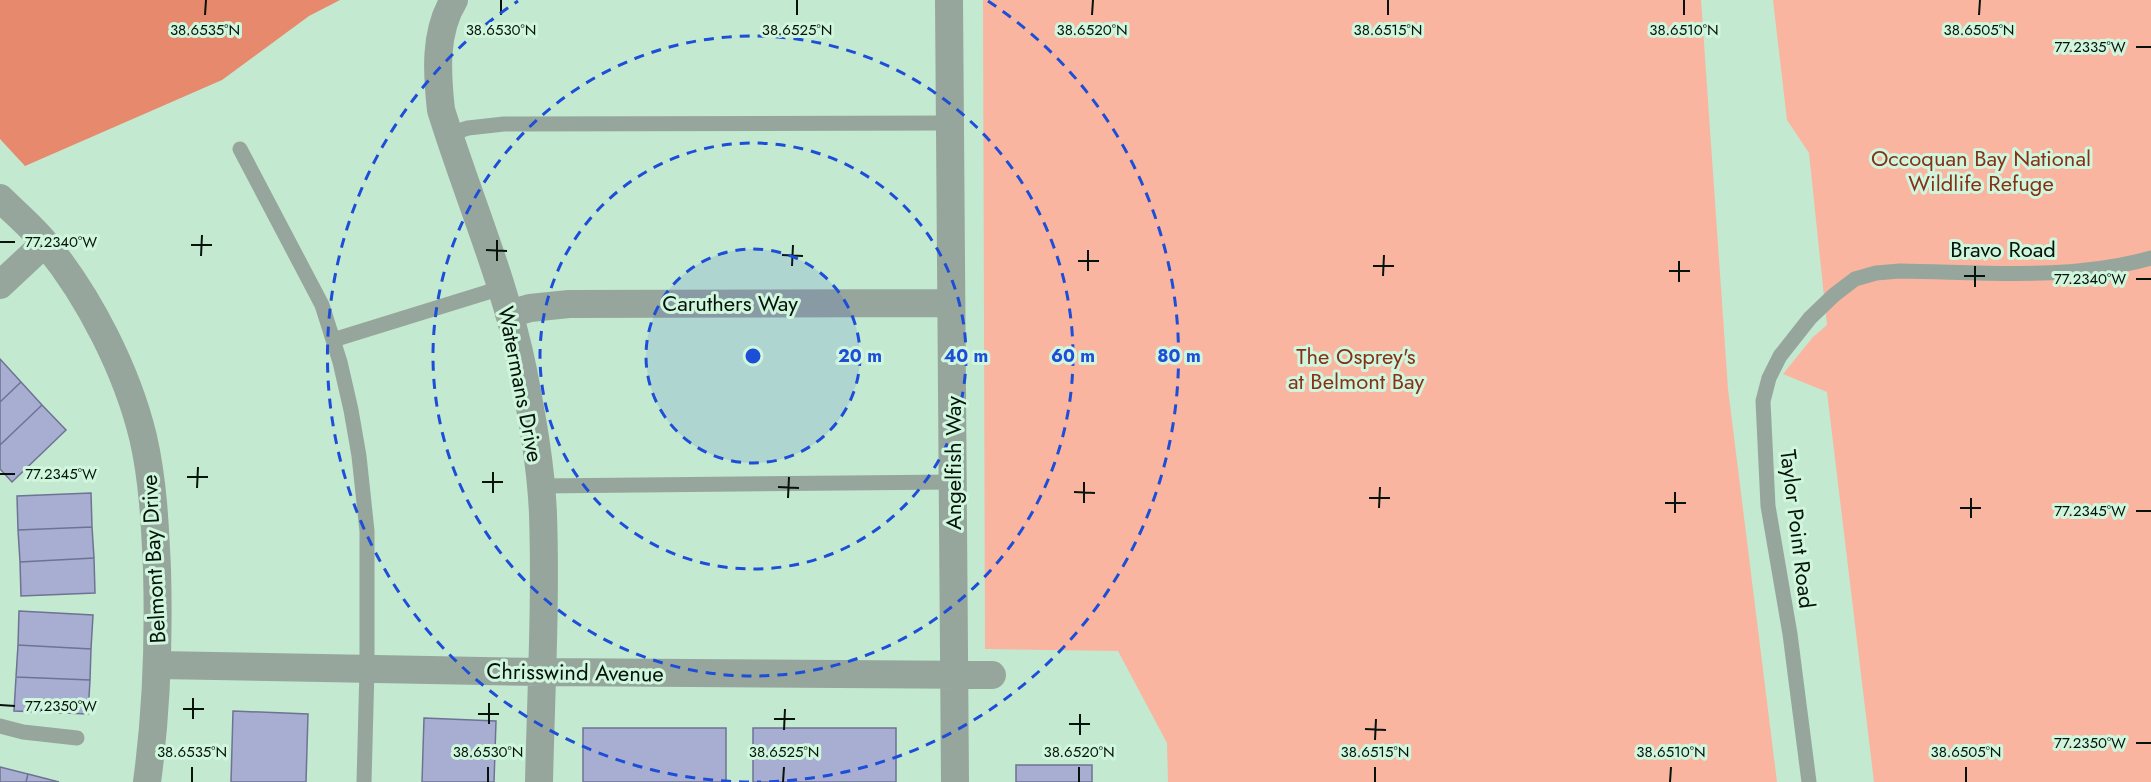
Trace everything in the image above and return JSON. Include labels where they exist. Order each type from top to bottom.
[{"type":"street","name":"Watermans Drive","points":[[454,0],[447,12],[441,33],[438,61],[441,110],[505,301],[523,370],[543,513],[539,782]]},
{"type":"street","name":"Angelfish Way","points":[[949,0],[955,782]]},
{"type":"street","name":"Belmont Bay Drive","points":[[0,198],[45,243],[70,276],[96,320],[131,396],[143,438],[156,531],[159,665],[147,782]]},
{"type":"street","points":[[0,285],[45,243]]},
{"type":"street","name":"Caruthers Way","points":[[505,301],[530,308],[569,304],[951,303]]},
{"type":"street","name":"Chrisswind Avenue","points":[[159,665],[542,672],[992,675]]},
{"type":"lane","points":[[449,134],[468,128],[504,123],[950,123]]},
{"type":"lane","points":[[240,149],[322,305],[351,410],[364,496],[368,570],[364,782]]},
{"type":"lane","name":"Bravo Road","points":[[1855,279],[1876,273],[1900,271],[2057,273],[2133,263],[2151,258]]},
{"type":"lane","name":"Taylor Point Road","points":[[1809,782],[1790,634],[1768,506],[1763,400],[1773,368],[1791,340],[1834,295],[1855,279]]},
{"type":"lane","points":[[333,340],[505,301]]},
{"type":"lane","points":[[540,486],[953,482]]},
{"type":"lane","points":[[0,726],[23,732],[77,738]]},
{"type":"green space","name":"The Osprey's at Belmont Bay","points":[[983,0],[1701,0],[1728,389],[1777,782],[1168,782],[1167,743],[1118,651],[985,649]]},
{"type":"green space","name":"Occoquan Bay National Wildlife Refuge","points":[[1773,0],[2151,0],[2151,782],[1874,782],[1827,392],[1783,374],[1813,337],[1827,325],[1809,153],[1787,120]]},
{"type":"shaded area","points":[[0,0],[340,0],[309,16],[222,80],[25,166],[0,139]]},
{"type":"building","points":[[0,359],[21,382],[0,402]]},
{"type":"building","points":[[21,382],[42,405],[0,445],[0,402]]},
{"type":"building","points":[[42,405],[66,430],[12,482],[0,469],[0,445]]},
{"type":"building","points":[[91,493],[92,527],[18,530],[17,496]]},
{"type":"building","points":[[92,527],[94,558],[20,562],[18,530]]},
{"type":"building","points":[[94,558],[95,593],[21,596],[20,562]]},
{"type":"building","points":[[19,611],[93,615],[91,649],[18,645]]},
{"type":"building","points":[[18,645],[91,649],[90,680],[16,677]]},
{"type":"building","points":[[16,677],[90,680],[88,714],[14,711]]},
{"type":"building","points":[[233,711],[308,714],[306,782],[231,782]]},
{"type":"building","points":[[424,718],[496,721],[494,782],[422,782]]},
{"type":"building","points":[[583,728],[726,728],[726,782],[583,782]]},
{"type":"building","points":[[753,728],[896,728],[896,782],[753,782]]},
{"type":"building","points":[[1016,765],[1092,765],[1092,782],[1016,782]]},
{"type":"building","points":[[0,767],[28,774],[26,782],[0,782]]},
{"type":"building","points":[[28,774],[59,782],[26,782]]}]
